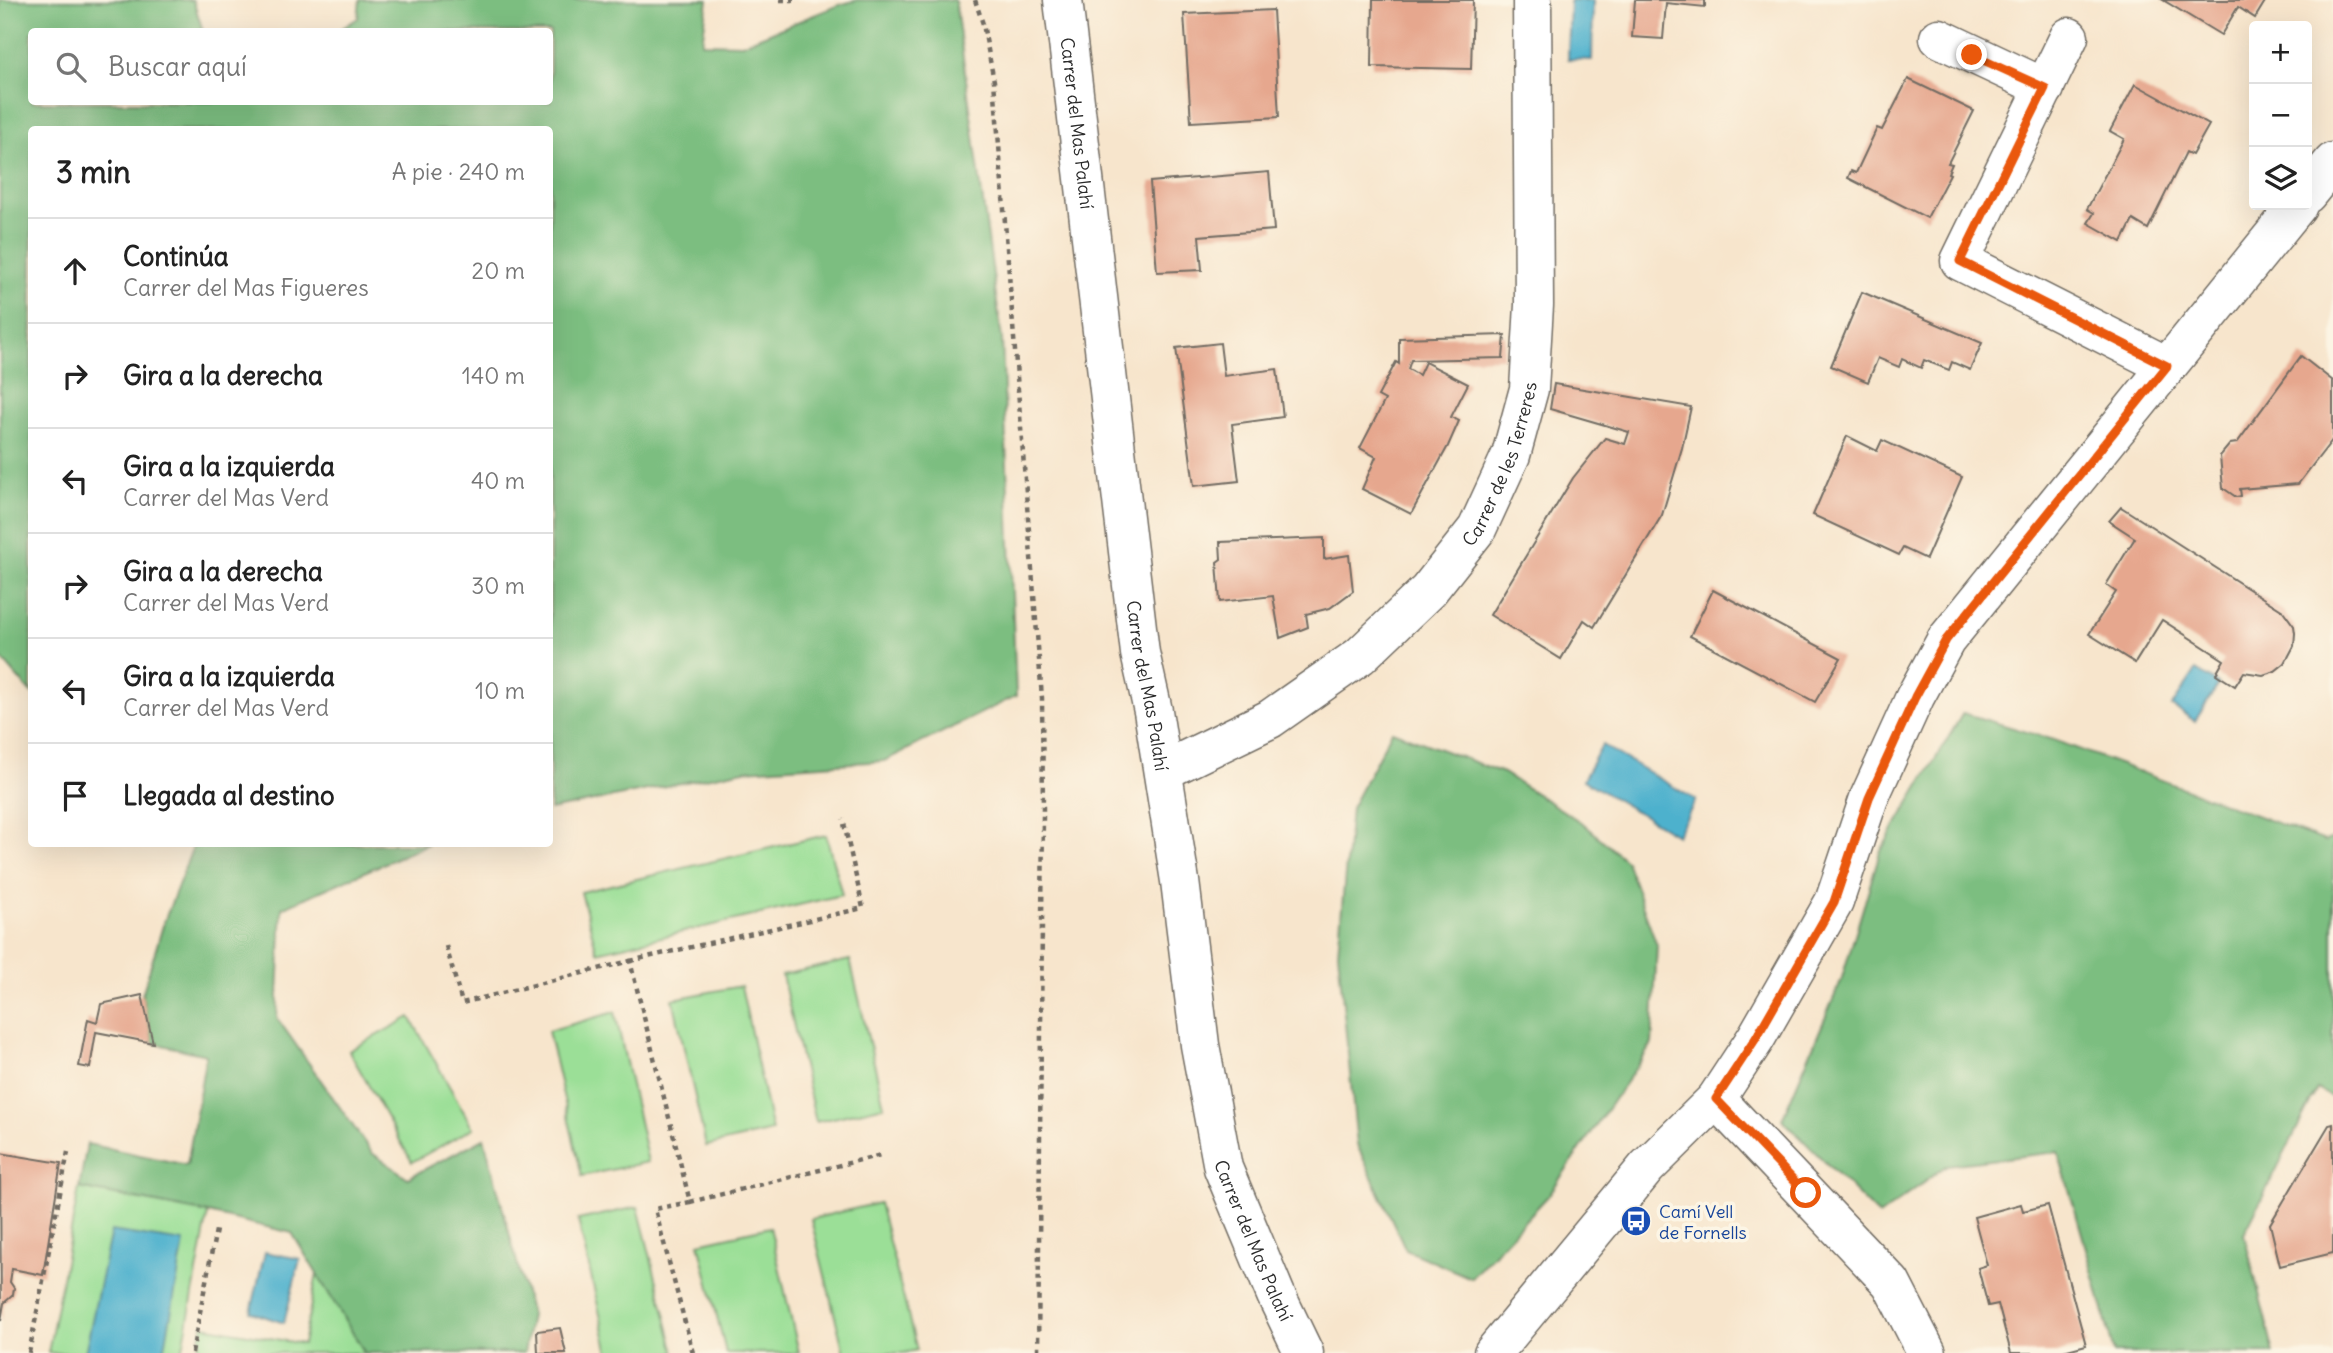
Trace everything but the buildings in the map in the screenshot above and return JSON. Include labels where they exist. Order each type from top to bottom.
[{"type":"street","name":"Carrer del Mas Palahí","points":[[1063,0],[1138,640],[1153,711],[1180,881],[1200,1045],[1223,1168],[1276,1295],[1304,1353]]},
{"type":"street","name":"Carrer de les Terreres","points":[[1163,771],[1270,719],[1360,656],[1428,590],[1477,529],[1511,455],[1528,389],[1534,305],[1532,0]]},
{"type":"street","points":[[2069,37],[1960,261],[2167,366]]},
{"type":"street","points":[[1938,38],[2045,88]]},
{"type":"street","points":[[2312,188],[2333,162]]},
{"type":"street","points":[[1493,1353],[1647,1167],[1716,1099],[1756,1038],[1834,902],[1869,798],[1915,697],[1946,640],[2294,210]]},
{"type":"street","points":[[1716,1099],[1891,1283],[1927,1353]]},
{"type":"path","points":[[780,0],[794,0]]},
{"type":"path","points":[[975,0],[983,24],[994,81],[1042,698],[1038,1353]]},
{"type":"path","points":[[446,946],[462,1003],[630,961],[863,908],[843,819]]},
{"type":"path","points":[[630,961],[690,1202]]},
{"type":"path","points":[[29,1353],[68,1152]]},
{"type":"path","points":[[693,1353],[655,1209],[881,1155]]},
{"type":"path","points":[[192,1353],[216,1230]]},
{"type":"green space","points":[[0,0],[193,0],[202,28],[28,28],[28,105],[553,105],[553,28],[343,28],[358,18],[360,0],[708,0],[702,43],[742,44],[857,0],[955,0],[1002,339],[1016,696],[884,761],[744,770],[553,809],[553,126],[28,126],[28,690],[0,657]]},
{"type":"green space","points":[[1963,713],[2054,740],[2325,841],[2333,838],[2333,1098],[2317,1089],[2244,1234],[2274,1353],[2114,1353],[2058,1152],[1947,1165],[1879,1216],[1782,1119],[1841,981],[1880,852]]},
{"type":"green space","points":[[1392,731],[1503,773],[1584,824],[1626,861],[1657,945],[1652,1044],[1548,1196],[1471,1278],[1406,1250],[1357,1145],[1338,952],[1351,808]]},
{"type":"green space","points":[[826,835],[842,895],[597,952],[581,892]]},
{"type":"green space","points":[[193,847],[421,847],[282,908],[277,1018],[372,1153],[408,1178],[484,1138],[531,1315],[524,1353],[365,1353],[292,1233],[208,1213],[79,1188],[87,1144],[187,1165],[206,1055],[153,1043],[142,995],[164,922]]},
{"type":"green space","points":[[850,960],[884,1106],[816,1122],[782,975]]},
{"type":"green space","points":[[741,986],[772,1131],[706,1146],[673,999]]},
{"type":"green space","points":[[615,1012],[648,1162],[582,1176],[548,1031]]},
{"type":"green space","points":[[410,1017],[473,1128],[412,1162],[349,1051]]},
{"type":"green space","points":[[79,1188],[208,1213],[182,1353],[48,1353]]},
{"type":"green space","points":[[879,1203],[917,1350],[904,1353],[844,1353],[811,1219]]},
{"type":"green space","points":[[638,1207],[675,1353],[609,1353],[578,1220]]},
{"type":"green space","points":[[770,1227],[799,1353],[726,1353],[699,1243]]},
{"type":"green space","points":[[317,1274],[365,1353],[197,1353],[203,1326],[303,1344]]},
{"type":"water","points":[[1570,0],[1593,0],[1592,60],[1568,59]]},
{"type":"water","points":[[2196,670],[2219,684],[2195,721],[2172,706]]},
{"type":"water","points":[[1602,745],[1696,800],[1677,835],[1583,780]]},
{"type":"water","points":[[111,1231],[184,1242],[164,1353],[85,1353]]},
{"type":"water","points":[[265,1252],[300,1259],[284,1323],[251,1312]]},
{"type":"place","name":"Camí Vell de Fornells","points":[[1636,1221]]},
{"type":"route","points":[[1806,1193],[1716,1099],[1756,1038],[1834,902],[1869,798],[1915,697],[1946,640],[2167,366],[1960,261],[2045,88],[1972,55]]}]
